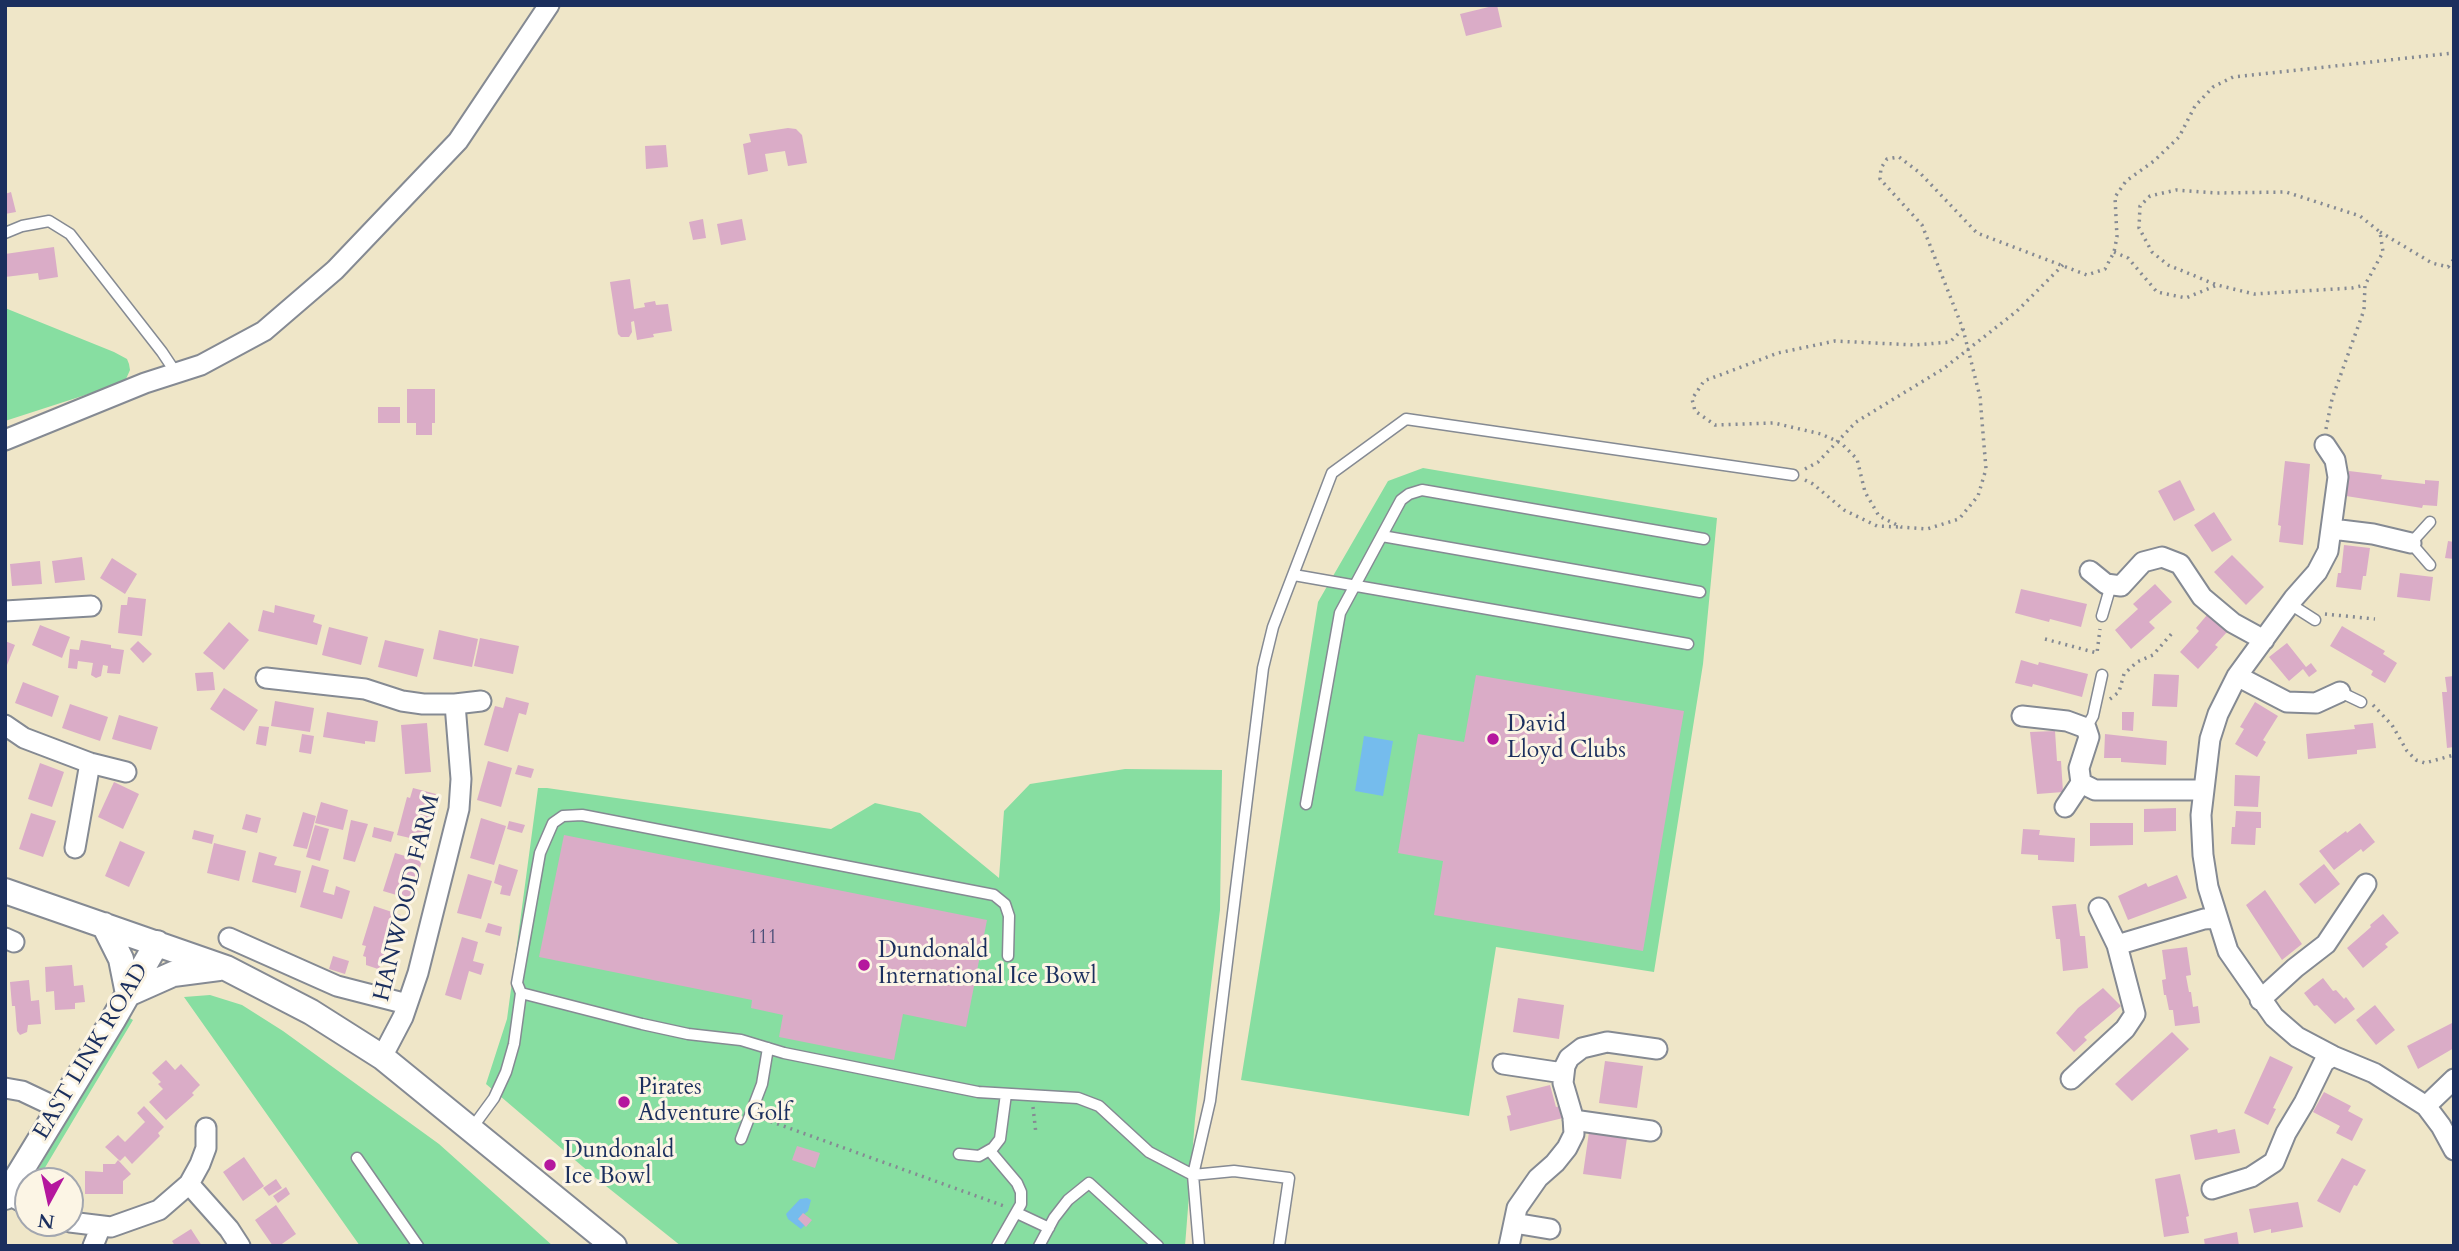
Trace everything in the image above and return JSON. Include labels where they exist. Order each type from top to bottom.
[{"type":"street","points":[[5,440],[145,383],[201,365],[264,331],[335,270],[458,141],[549,5]]},
{"type":"street","points":[[2325,445],[2335,460],[2338,477],[2328,551],[2317,572],[2237,676],[2217,714],[2210,739],[2203,790],[2203,855],[2217,918],[2228,951],[2274,1017],[2297,1037],[2374,1073],[2426,1107],[2441,1126],[2454,1150]]},
{"type":"street","points":[[2332,529],[2373,534],[2411,543]]},
{"type":"street","points":[[2090,571],[2106,584],[2121,586],[2143,562],[2162,557],[2180,564],[2202,597],[2232,623],[2264,640]]},
{"type":"street","points":[[5,611],[91,606]]},
{"type":"street","points":[[2237,676],[2287,702],[2316,703],[2340,692]]},
{"type":"street","points":[[266,678],[365,689],[413,703],[455,704],[481,701]]},
{"type":"street","name":"HANWOOD FARM","points":[[382,1057],[403,1017],[429,935],[459,809],[461,779],[455,704]]},
{"type":"street","points":[[2022,716],[2067,721],[2086,728],[2089,737],[2079,768],[2081,783],[2066,807]]},
{"type":"street","points":[[5,725],[24,738],[90,763],[126,772]]},
{"type":"street","points":[[75,848],[90,763]]},
{"type":"street","points":[[2081,783],[2095,790],[2203,790]]},
{"type":"street","points":[[2260,1000],[2326,944],[2366,884]]},
{"type":"street","points":[[5,891],[226,968],[282,996],[382,1057],[614,1246]]},
{"type":"street","points":[[2071,1079],[2124,1029],[2135,1014],[2117,945],[2099,908]]},
{"type":"street","points":[[2117,945],[2204,919],[2217,918]]},
{"type":"street","points":[[104,925],[121,959],[128,994],[173,974],[226,968]]},
{"type":"street","points":[[229,937],[337,986],[407,1004]]},
{"type":"street","name":"EAST LINK ROAD","points":[[13,1199],[60,1109],[157,943]]},
{"type":"street","points":[[1509,1246],[1517,1208],[1567,1147],[1574,1134],[1563,1083],[1563,1073],[1569,1058],[1582,1048],[1607,1042],[1657,1049]]},
{"type":"street","points":[[2211,1189],[2250,1177],[2274,1162],[2286,1133],[2324,1062],[2333,1056]]},
{"type":"street","points":[[1503,1065],[1563,1073]]},
{"type":"street","points":[[2426,1107],[2454,1079]]},
{"type":"street","points":[[5,1088],[22,1091],[60,1109]]},
{"type":"street","points":[[1573,1120],[1651,1131]]},
{"type":"street","points":[[84,1224],[111,1227],[159,1210],[189,1184],[206,1148],[206,1128]]},
{"type":"street","points":[[189,1184],[229,1229],[240,1246]]},
{"type":"street","points":[[1514,1223],[1550,1229]]},
{"type":"street","points":[[93,1246],[101,1226]]},
{"type":"lane","points":[[5,233],[22,226],[49,221],[70,234],[176,373]]},
{"type":"lane","points":[[1199,1246],[1193,1175],[1210,1101],[1263,668],[1273,627],[1332,473],[1406,419],[1793,475]]},
{"type":"lane","points":[[1306,804],[1340,613],[1401,500],[1409,494],[1422,490],[1704,539]]},
{"type":"lane","points":[[2430,522],[2411,543],[2430,565]]},
{"type":"lane","points":[[1382,536],[1700,592]]},
{"type":"lane","points":[[1294,575],[1688,643]]},
{"type":"lane","points":[[2102,616],[2111,585]]},
{"type":"lane","points":[[2290,604],[2314,620]]},
{"type":"lane","points":[[2086,728],[2093,716],[2102,675]]},
{"type":"lane","points":[[2340,692],[2361,702]]},
{"type":"lane","points":[[472,1129],[494,1098],[506,1072],[514,1044],[521,992],[517,983],[540,853],[553,823],[563,816],[595,817],[994,895],[1004,904],[1009,916],[1008,956]]},
{"type":"lane","points":[[521,992],[642,1024],[688,1034],[741,1040],[978,1092],[1078,1098],[1099,1106],[1149,1152],[1193,1175],[1234,1171],[1289,1178],[1279,1246]]},
{"type":"lane","points":[[741,1139],[762,1084],[768,1048]]},
{"type":"lane","points":[[959,1154],[979,1156],[990,1151],[1000,1139],[1006,1094]]},
{"type":"lane","points":[[990,1151],[1021,1192],[1021,1204],[997,1246]]},
{"type":"lane","points":[[357,1158],[418,1246]]},
{"type":"lane","points":[[1039,1246],[1068,1200],[1090,1182],[1158,1246]]},
{"type":"lane","points":[[1017,1213],[1049,1228]]},
{"type":"path","points":[[1793,475],[1813,484],[1844,510],[1877,526],[1927,529],[1959,519],[1978,496],[1986,469],[1980,397],[1963,329],[1922,225],[1880,179],[1881,168],[1887,159],[1899,157],[1920,173],[1977,233],[2087,275],[2105,269],[2114,252],[2117,237],[2115,197],[2126,181],[2154,161],[2179,136],[2194,106],[2213,87],[2233,77],[2454,53]]},
{"type":"path","points":[[2365,285],[2254,294],[2217,285],[2168,265],[2152,252],[2139,229],[2140,206],[2150,196],[2176,190],[2216,193],[2287,192],[2360,216],[2380,232],[2432,263],[2448,267],[2454,259]]},
{"type":"path","points":[[2325,445],[2332,399],[2364,310],[2365,285],[2383,252],[2380,232]]},
{"type":"path","points":[[2114,252],[2128,258],[2157,292],[2186,298],[2217,285]]},
{"type":"path","points":[[1793,475],[1818,462],[1856,422],[1942,369],[2017,311],[2063,265]]},
{"type":"path","points":[[1901,527],[1878,516],[1865,492],[1857,459],[1839,442],[1821,434],[1774,424],[1715,425],[1695,411],[1692,399],[1704,381],[1778,353],[1835,341],[1915,345],[1950,342],[1963,329]]},
{"type":"path","points":[[2314,620],[2325,613],[2375,619]]},
{"type":"path","points":[[2045,639],[2097,653],[2102,616]]},
{"type":"path","points":[[2096,704],[2114,697],[2119,692],[2124,674],[2137,662],[2153,655],[2173,632]]},
{"type":"path","points":[[2361,702],[2376,707],[2416,760],[2425,763],[2454,755]]},
{"type":"path","points":[[1034,1095],[1033,1123],[1036,1135]]},
{"type":"path","points":[[750,1114],[1009,1208],[999,1224],[1007,1230]]},
{"type":"green space","points":[[5,308],[127,359],[130,370],[126,379],[107,388],[5,421]]},
{"type":"green space","name":"David Lloyd Clubs","points":[[1423,468],[1717,518],[1703,664],[1654,972],[1496,947],[1469,1116],[1241,1080],[1318,602],[1388,481]]},
{"type":"green space","name":"Dundonald International Ice Bowl","points":[[1125,769],[1222,770],[1220,910],[1195,1119],[1185,1246],[681,1246],[486,1084],[507,1019],[538,788],[831,829],[875,803],[920,813],[999,878],[1004,811],[1030,784]]},
{"type":"green space","points":[[210,995],[242,1005],[283,1031],[439,1144],[553,1246],[360,1246],[184,997]]},
{"type":"green space","points":[[128,1017],[133,1020],[45,1167],[40,1167]]},
{"type":"water","points":[[1364,736],[1393,741],[1383,796],[1355,791]]},
{"type":"water","points":[[800,1199],[811,1200],[808,1211],[798,1219],[805,1225],[801,1229],[788,1219],[786,1214]]},
{"type":"building","points":[[1497,5],[1502,27],[1466,36],[1460,14]]},
{"type":"building","points":[[796,129],[802,135],[807,163],[788,166],[785,151],[765,154],[768,171],[748,175],[743,144],[751,142],[749,134]]},
{"type":"building","points":[[666,145],[668,167],[646,169],[645,146]]},
{"type":"building","points":[[11,192],[16,212],[5,214],[5,194]]},
{"type":"building","points":[[703,219],[706,238],[693,240],[689,222]]},
{"type":"building","points":[[742,219],[746,240],[721,245],[717,224]]},
{"type":"building","points":[[54,247],[58,277],[39,280],[38,273],[5,277],[5,254]]},
{"type":"building","points":[[630,279],[634,309],[655,301],[656,305],[668,304],[672,331],[637,340],[634,321],[631,322],[632,332],[629,337],[621,337],[618,334],[610,282]]},
{"type":"building","points":[[407,389],[435,389],[435,423],[432,423],[432,435],[416,435],[416,423],[407,423]]},
{"type":"building","points":[[378,407],[400,407],[400,423],[378,423]]},
{"type":"building","points":[[2285,461],[2310,464],[2303,545],[2279,542],[2281,526],[2278,525]]},
{"type":"building","points":[[2349,471],[2382,475],[2381,479],[2425,484],[2425,480],[2439,481],[2437,506],[2423,505],[2422,508],[2346,496]]},
{"type":"building","points":[[2180,480],[2195,510],[2174,521],[2158,491]]},
{"type":"building","points":[[2214,512],[2232,540],[2212,552],[2194,525]]},
{"type":"building","points":[[2448,541],[2454,542],[2454,559],[2445,558]]},
{"type":"building","points":[[2344,545],[2370,548],[2361,590],[2336,587],[2338,573],[2341,573]]},
{"type":"building","points":[[2232,555],[2264,587],[2246,605],[2214,572]]},
{"type":"building","points":[[82,557],[85,580],[55,583],[52,561]]},
{"type":"building","points":[[112,558],[137,574],[125,594],[100,578]]},
{"type":"building","points":[[40,561],[42,584],[12,586],[10,564]]},
{"type":"building","points":[[2400,573],[2433,577],[2430,601],[2397,597]]},
{"type":"building","points":[[2155,584],[2172,602],[2149,622],[2155,628],[2131,649],[2115,630],[2138,609],[2133,604]]},
{"type":"building","points":[[2021,589],[2087,604],[2081,627],[2015,613]]},
{"type":"building","points":[[128,597],[146,599],[142,636],[118,633],[121,605],[127,605]]},
{"type":"building","points":[[275,605],[315,615],[313,622],[322,625],[317,645],[258,631],[263,610],[274,613]]},
{"type":"building","points":[[2207,615],[2227,632],[2215,645],[2218,647],[2198,669],[2180,652],[2199,631],[2196,628]]},
{"type":"building","points":[[229,622],[249,640],[224,670],[203,653]]},
{"type":"building","points":[[40,625],[70,637],[62,658],[32,645]]},
{"type":"building","points":[[2342,626],[2385,651],[2383,654],[2397,663],[2385,683],[2371,675],[2373,671],[2330,646]]},
{"type":"building","points":[[329,627],[368,637],[361,665],[322,655]]},
{"type":"building","points":[[439,630],[478,639],[472,667],[433,659]]},
{"type":"building","points":[[480,638],[519,646],[513,674],[474,666]]},
{"type":"building","points":[[81,640],[124,650],[120,674],[107,673],[108,666],[103,665],[101,676],[96,678],[91,675],[93,663],[78,661],[77,669],[68,668],[70,649],[79,650]]},
{"type":"building","points":[[385,640],[424,649],[417,677],[378,667]]},
{"type":"building","points":[[5,641],[15,645],[5,670]]},
{"type":"building","points":[[138,641],[152,654],[143,663],[130,649]]},
{"type":"building","points":[[2287,643],[2306,667],[2311,663],[2317,671],[2309,677],[2303,669],[2289,681],[2269,657]]},
{"type":"building","points":[[2021,660],[2088,674],[2082,697],[2033,684],[2032,687],[2015,683]]},
{"type":"building","points":[[213,672],[215,690],[197,691],[195,673]]},
{"type":"building","points":[[2154,674],[2179,675],[2177,707],[2152,706]]},
{"type":"building","points":[[1476,675],[1684,711],[1643,951],[1434,915],[1443,861],[1398,853],[1418,734],[1464,742]]},
{"type":"building","points":[[2454,676],[2454,747],[2447,748],[2442,692],[2447,692],[2445,677]]},
{"type":"building","points":[[23,682],[59,696],[52,717],[15,703]]},
{"type":"building","points":[[224,688],[258,710],[244,731],[210,709]]},
{"type":"building","points":[[506,697],[529,703],[526,715],[519,713],[508,752],[484,745],[495,706],[503,708]]},
{"type":"building","points":[[275,701],[314,708],[310,732],[271,726]]},
{"type":"building","points":[[2255,702],[2278,716],[2263,740],[2266,742],[2257,757],[2235,744],[2244,729],[2240,727]]},
{"type":"building","points":[[70,704],[108,717],[100,741],[62,728]]},
{"type":"building","points":[[327,712],[378,721],[375,742],[365,741],[365,744],[323,737]]},
{"type":"building","points":[[2122,712],[2134,712],[2133,731],[2122,730]]},
{"type":"building","points":[[119,715],[158,727],[151,750],[112,739]]},
{"type":"building","points":[[427,723],[431,772],[405,774],[401,725]]},
{"type":"building","points":[[2373,723],[2376,748],[2357,750],[2357,754],[2308,759],[2306,734],[2355,729],[2354,725]]},
{"type":"building","points":[[259,726],[269,727],[266,746],[256,744]]},
{"type":"building","points":[[2055,731],[2063,792],[2037,794],[2030,732]]},
{"type":"building","points":[[302,734],[314,736],[311,754],[299,752]]},
{"type":"building","points":[[2105,734],[2167,741],[2166,765],[2104,758]]},
{"type":"building","points":[[488,761],[512,768],[501,807],[477,800]]},
{"type":"building","points":[[40,763],[64,772],[52,807],[28,799]]},
{"type":"building","points":[[518,765],[534,769],[531,778],[515,774]]},
{"type":"building","points":[[2235,775],[2260,776],[2258,807],[2234,806]]},
{"type":"building","points":[[114,782],[139,794],[123,829],[98,817]]},
{"type":"building","points":[[413,788],[436,794],[423,841],[397,835],[407,797],[410,798]]},
{"type":"building","points":[[321,802],[348,810],[343,830],[315,823]]},
{"type":"building","points":[[2176,808],[2176,831],[2144,832],[2144,809]]},
{"type":"building","points":[[2236,811],[2261,812],[2261,828],[2256,828],[2255,845],[2231,844]]},
{"type":"building","points":[[303,812],[316,816],[307,849],[293,846]]},
{"type":"building","points":[[31,813],[56,821],[43,857],[19,849]]},
{"type":"building","points":[[246,814],[261,818],[257,833],[242,829]]},
{"type":"building","points":[[481,818],[506,826],[494,865],[470,858]]},
{"type":"building","points":[[351,820],[368,824],[355,862],[343,859]]},
{"type":"building","points":[[509,821],[525,825],[522,833],[507,829]]},
{"type":"building","points":[[2090,823],[2133,823],[2133,845],[2090,846]]},
{"type":"building","points":[[2360,823],[2375,842],[2363,852],[2361,849],[2334,870],[2319,851]]},
{"type":"building","points":[[315,825],[329,829],[320,861],[306,857]]},
{"type":"building","points":[[374,827],[394,832],[391,842],[372,837]]},
{"type":"building","points":[[2023,829],[2040,830],[2039,835],[2075,838],[2074,862],[2038,860],[2038,855],[2021,854]]},
{"type":"building","points":[[194,830],[214,835],[212,844],[192,839]]},
{"type":"building","points":[[564,835],[987,920],[966,1027],[903,1014],[894,1060],[779,1037],[783,1015],[751,1008],[752,1000],[539,957]]},
{"type":"building","points":[[120,841],[145,852],[129,887],[105,876]]},
{"type":"building","points":[[214,843],[246,851],[239,881],[207,873]]},
{"type":"building","points":[[259,852],[277,857],[274,865],[301,871],[296,893],[252,882]]},
{"type":"building","points":[[395,853],[422,861],[410,899],[383,891]]},
{"type":"building","points":[[499,864],[518,870],[510,896],[500,894],[502,886],[494,883]]},
{"type":"building","points":[[2324,864],[2340,884],[2315,904],[2299,884]]},
{"type":"building","points":[[312,865],[329,870],[323,892],[334,895],[336,886],[350,891],[342,919],[300,907]]},
{"type":"building","points":[[468,874],[492,881],[481,919],[457,913]]},
{"type":"building","points":[[2177,875],[2187,898],[2128,920],[2118,896],[2146,883],[2148,887]]},
{"type":"building","points":[[2265,890],[2302,944],[2282,960],[2246,905]]},
{"type":"building","points":[[2076,904],[2080,936],[2085,936],[2088,968],[2063,971],[2060,939],[2056,939],[2052,906]]},
{"type":"building","points":[[374,906],[401,915],[385,963],[378,969],[366,965],[366,957],[363,956],[366,946],[362,945]]},
{"type":"building","points":[[2383,914],[2399,933],[2385,944],[2388,947],[2363,968],[2347,948]]},
{"type":"building","points":[[488,923],[502,927],[500,936],[485,932]]},
{"type":"building","points":[[462,937],[478,942],[473,961],[484,964],[481,975],[469,971],[461,1000],[445,995]]},
{"type":"building","points":[[2187,947],[2191,975],[2186,976],[2193,1007],[2198,1006],[2200,1023],[2175,1026],[2173,1010],[2169,1010],[2164,995],[2162,980],[2166,979],[2162,950]]},
{"type":"building","points":[[333,956],[349,961],[345,974],[329,969]]},
{"type":"building","points":[[72,965],[74,986],[83,985],[85,1002],[75,1003],[75,1009],[55,1010],[54,991],[46,992],[45,967]]},
{"type":"building","points":[[2323,978],[2333,991],[2336,990],[2344,999],[2346,997],[2355,1009],[2335,1024],[2317,1005],[2314,1006],[2304,993]]},
{"type":"building","points":[[29,980],[31,1001],[39,1000],[41,1024],[28,1025],[27,1032],[20,1035],[17,1031],[15,1006],[12,1006],[10,982]]},
{"type":"building","points":[[2103,988],[2121,1006],[2084,1037],[2087,1040],[2074,1052],[2056,1033],[2078,1008]]},
{"type":"building","points":[[1518,998],[1564,1005],[1559,1039],[1513,1032]]},
{"type":"building","points":[[2375,1005],[2395,1030],[2376,1045],[2356,1020]]},
{"type":"building","points":[[2454,1022],[2454,1048],[2418,1069],[2407,1046]]},
{"type":"building","points":[[2172,1032],[2189,1049],[2132,1101],[2115,1084]]},
{"type":"building","points":[[2270,1056],[2293,1067],[2273,1108],[2276,1109],[2268,1125],[2244,1113]]},
{"type":"building","points":[[166,1060],[175,1070],[181,1064],[200,1085],[192,1093],[194,1095],[166,1120],[149,1102],[163,1089],[158,1084],[161,1082],[152,1073]]},
{"type":"building","points":[[1605,1061],[1643,1066],[1637,1108],[1599,1103]]},
{"type":"building","points":[[1550,1085],[1556,1107],[1560,1106],[1563,1118],[1510,1131],[1507,1116],[1511,1115],[1506,1096]]},
{"type":"building","points":[[2324,1092],[2351,1106],[2348,1111],[2363,1119],[2352,1141],[2336,1133],[2340,1126],[2313,1112]]},
{"type":"building","points":[[144,1106],[164,1127],[158,1133],[160,1136],[132,1164],[125,1156],[120,1161],[105,1147],[118,1135],[125,1142],[145,1122],[137,1113]]},
{"type":"building","points":[[2217,1129],[2218,1133],[2235,1129],[2240,1153],[2195,1160],[2190,1135]]},
{"type":"building","points":[[1589,1132],[1627,1138],[1621,1179],[1583,1174]]},
{"type":"building","points":[[797,1146],[820,1153],[815,1168],[792,1160]]},
{"type":"building","points":[[244,1157],[264,1186],[243,1201],[223,1172]]},
{"type":"building","points":[[2342,1158],[2366,1170],[2357,1186],[2354,1185],[2340,1213],[2317,1201]]},
{"type":"building","points":[[118,1160],[131,1174],[123,1181],[123,1194],[85,1194],[85,1171],[103,1172],[103,1164],[115,1164]]},
{"type":"building","points":[[2180,1174],[2189,1216],[2186,1217],[2189,1233],[2164,1237],[2155,1179]]},
{"type":"building","points":[[276,1179],[282,1188],[269,1196],[263,1188]]},
{"type":"building","points":[[286,1187],[290,1194],[278,1203],[273,1196]]},
{"type":"building","points":[[2298,1202],[2303,1227],[2254,1233],[2249,1209]]},
{"type":"building","points":[[276,1205],[296,1234],[279,1246],[273,1246],[255,1220]]},
{"type":"building","points":[[803,1213],[812,1220],[806,1227],[798,1219]]},
{"type":"building","points":[[191,1229],[202,1246],[175,1246],[172,1241]]},
{"type":"building","points":[[2237,1232],[2239,1246],[2205,1246],[2204,1239]]},
{"type":"place","name":"David Lloyd Clubs","points":[[1493,739]]},
{"type":"place","name":"Dundonald International Ice Bowl","points":[[864,965]]},
{"type":"place","name":"Pirates Adventure Golf","points":[[624,1102]]},
{"type":"place","name":"Dundonald Ice Bowl","points":[[550,1165]]}]
